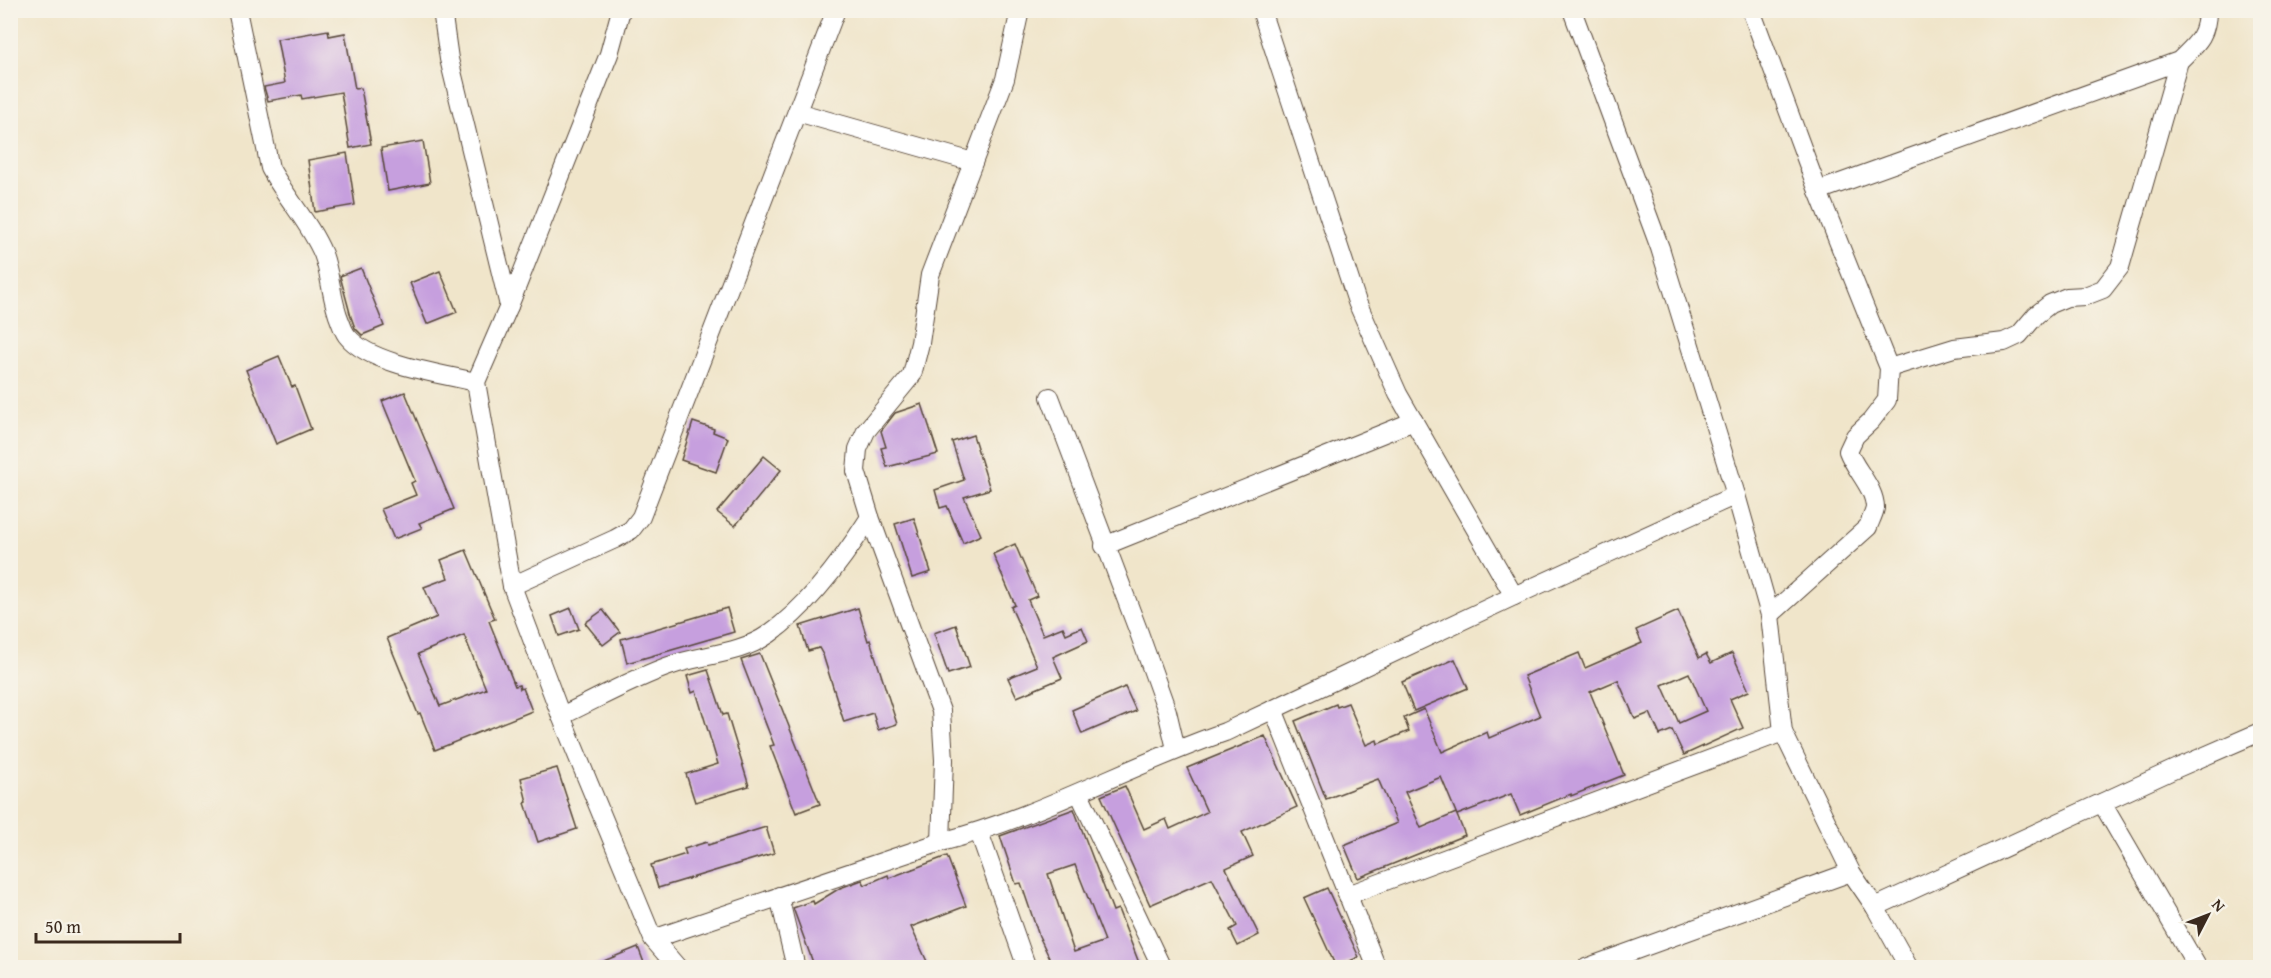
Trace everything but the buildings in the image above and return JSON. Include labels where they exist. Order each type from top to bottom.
[{"type":"street","points":[[237,10],[270,168],[280,187],[314,236],[323,256],[339,320],[347,336],[358,346],[376,356],[476,382]]},
{"type":"street","points":[[442,10],[449,59],[509,306]]},
{"type":"street","points":[[621,10],[609,54],[509,306],[476,382],[512,586],[561,716],[653,939],[678,968]]},
{"type":"street","points":[[512,586],[631,530],[641,517],[837,10]]},
{"type":"street","points":[[941,842],[944,760],[941,711],[870,517],[856,471],[858,449],[866,431],[912,375],[920,343],[930,275],[1005,79],[1020,10]]},
{"type":"street","points":[[1261,10],[1357,302],[1398,394],[1514,596]]},
{"type":"street","points":[[1572,10],[1660,248],[1736,495],[1770,615],[1783,732],[1851,872],[1875,907],[1909,968]]},
{"type":"street","points":[[1750,10],[1818,191],[1889,368],[1887,400],[1870,422],[1855,436],[1848,451],[1852,463],[1873,495],[1875,510],[1868,527],[1770,615]]},
{"type":"street","points":[[1818,191],[2179,61],[2197,43],[2207,26],[2207,10]]},
{"type":"street","points":[[1889,368],[1954,348],[2004,342],[2019,335],[2036,315],[2050,304],[2067,297],[2085,296],[2103,289],[2120,267],[2179,61]]},
{"type":"street","points":[[797,112],[973,162]]},
{"type":"street","points":[[1050,397],[1167,711],[1176,749]]},
{"type":"street","points":[[1104,546],[1414,422]]},
{"type":"street","points":[[653,939],[941,842],[979,832],[1079,794],[1176,749],[1225,732],[1736,495]]},
{"type":"street","points":[[561,716],[668,666],[739,649],[767,635],[798,610],[847,553],[870,517]]},
{"type":"street","points":[[1273,709],[1377,968]]},
{"type":"street","points":[[1348,895],[1783,732]]},
{"type":"street","points":[[1875,907],[2260,732]]},
{"type":"street","points":[[1079,794],[1162,968]]},
{"type":"street","points":[[2102,803],[2198,968]]},
{"type":"street","points":[[979,832],[1027,968]]},
{"type":"street","points":[[1586,968],[1851,872]]},
{"type":"street","points":[[779,896],[796,968]]}]
